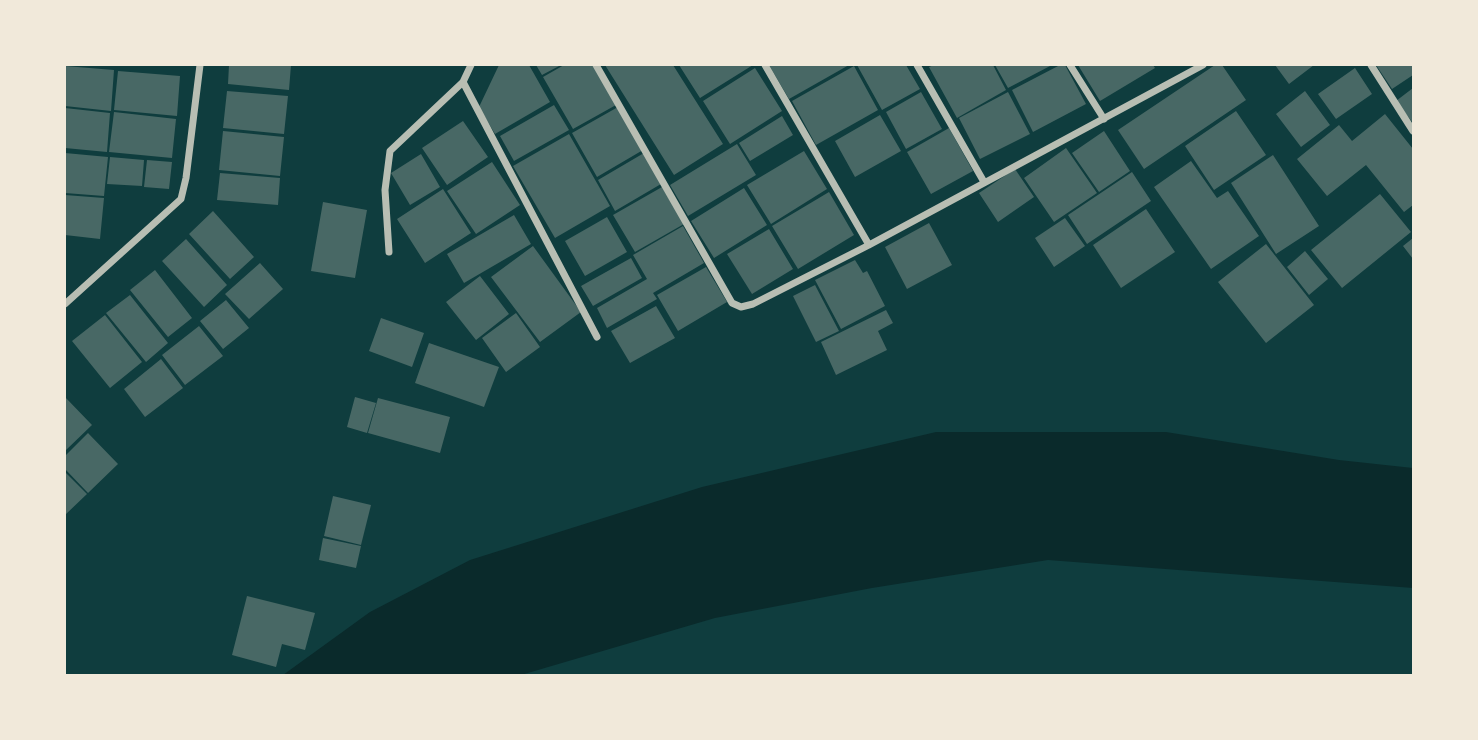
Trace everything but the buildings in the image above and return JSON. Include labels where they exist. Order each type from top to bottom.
[{"type":"street","points":[[65,304],[181,199],[200,65]]},
{"type":"street","points":[[390,252],[385,190],[390,151],[463,82],[471,65]]},
{"type":"street","points":[[596,65],[732,303],[741,307],[753,304],[869,245],[1203,65]]},
{"type":"street","points":[[765,65],[869,245]]},
{"type":"street","points":[[917,65],[984,182]]},
{"type":"street","points":[[1069,65],[1104,119]]},
{"type":"street","points":[[1370,65],[1413,131]]},
{"type":"street","points":[[463,82],[597,337]]},
{"type":"water","points":[[936,432],[1166,432],[1339,460],[1413,468],[1413,588],[1048,560],[872,588],[715,618],[521,675],[283,675],[370,612],[470,560],[702,487]]}]
